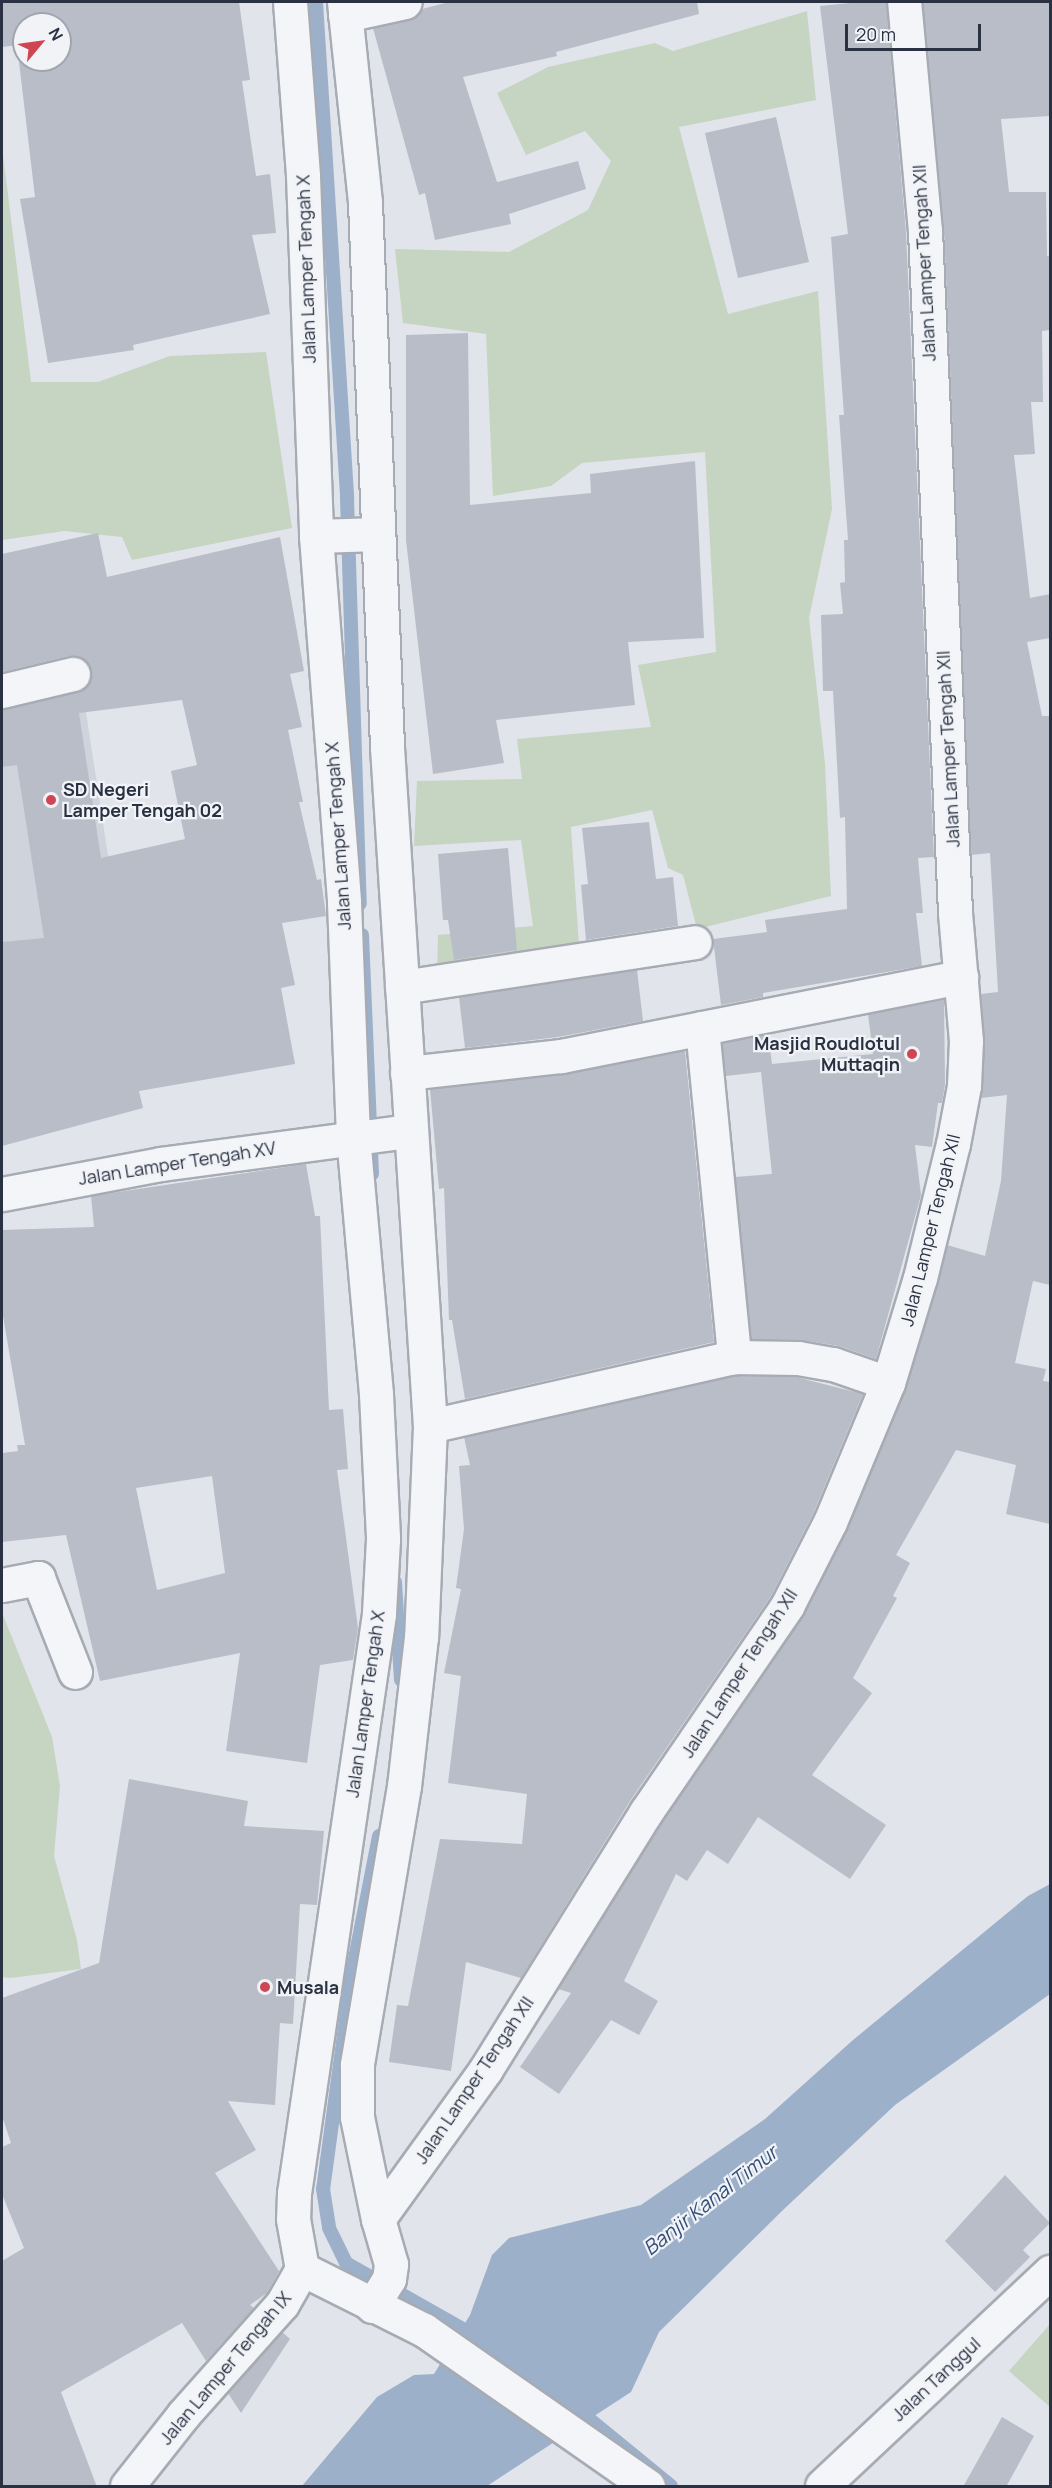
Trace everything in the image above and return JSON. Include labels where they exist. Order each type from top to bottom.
[{"type":"street","name":"Jalan Lamper Tengah X","points":[[290,2],[303,176],[345,535],[402,987],[407,1073],[382,1133],[376,1394],[383,1539],[379,1614],[294,2193],[293,2219],[302,2269]]},
{"type":"street","points":[[345,8],[405,2]]},
{"type":"street","name":"Jalan Lamper Tengah XII","points":[[378,2219],[486,2069],[646,1812],[787,1606],[830,1522],[888,1383],[920,1278],[964,1086],[966,1041],[954,900],[925,231],[904,2]]},
{"type":"street","name":"Jalan Lamper Tengah X","points":[[345,8],[365,203],[345,535],[344,902],[430,1426],[427,1563],[413,1705],[385,1908],[357,2065],[357,2117],[378,2219]]},
{"type":"street","points":[[2,691],[73,674]]},
{"type":"street","points":[[402,987],[695,942]]},
{"type":"street","points":[[407,1073],[561,1056],[961,977]]},
{"type":"street","points":[[702,1028],[734,1357]]},
{"type":"street","name":"Jalan Lamper Tengah XV","points":[[2,1194],[104,1173],[382,1133]]},
{"type":"street","points":[[430,1426],[734,1357],[798,1358],[833,1364],[888,1383]]},
{"type":"street","points":[[2,1586],[38,1578],[75,1672]]},
{"type":"street","points":[[378,2219],[390,2250],[379,2295]]},
{"type":"street","points":[[302,2269],[379,2295],[428,2333],[648,2487]]},
{"type":"street","name":"Jalan Lamper Tengah IX","points":[[127,2487],[183,2415],[282,2304],[302,2269]]},
{"type":"street","name":"Jalan Tanggul","points":[[822,2487],[1050,2272]]},
{"type":"shaded area","name":"SD Negeri Lamper Tengah 02","points":[[81,680],[116,907],[148,1010],[2,1036],[2,693]]},
{"type":"green space","points":[[807,11],[816,100],[679,127],[728,314],[818,291],[832,509],[809,618],[825,764],[831,896],[697,929],[683,875],[668,868],[652,810],[571,827],[580,961],[437,975],[438,935],[533,926],[521,840],[414,846],[417,781],[522,779],[517,739],[651,727],[638,665],[716,652],[705,452],[582,463],[551,486],[493,496],[486,334],[403,323],[395,249],[509,252],[588,210],[611,161],[585,131],[526,155],[497,93],[548,67],[655,43],[673,51]]},
{"type":"green space","points":[[2,146],[31,382],[98,382],[170,356],[266,352],[292,528],[132,560],[122,537],[64,531],[2,540]]},
{"type":"green space","points":[[3,1615],[52,1737],[60,1786],[54,1856],[77,1940],[81,1969],[10,1978],[2,1977]]},
{"type":"green space","points":[[1050,2324],[1050,2407],[1009,2371]]},
{"type":"water","name":"Banjir Kanal Timur","points":[[1050,1884],[1050,1994],[895,2105],[783,2210],[659,2332],[631,2392],[487,2486],[302,2486],[377,2397],[414,2375],[434,2374],[470,2315],[492,2255],[509,2238],[641,2205],[765,2119],[853,2040],[1028,1896]]},
{"type":"building","points":[[2,2],[239,2],[250,80],[242,81],[256,176],[270,174],[276,233],[252,235],[270,314],[133,345],[134,350],[48,363],[20,199],[35,197],[20,72],[72,72],[72,12],[12,12],[12,46],[2,47]]},
{"type":"building","points":[[449,2],[697,2],[699,14],[556,52],[557,56],[463,77],[497,182],[578,161],[586,189],[509,214],[511,224],[435,240],[425,193],[419,195],[373,28],[410,20],[422,9]]},
{"type":"building","points":[[886,2],[906,232],[934,857],[918,858],[923,913],[916,913],[922,966],[763,993],[763,997],[721,1005],[713,939],[767,932],[765,920],[847,909],[845,817],[840,818],[833,691],[823,691],[821,615],[843,614],[840,583],[845,582],[844,540],[848,540],[839,415],[844,415],[831,237],[848,234],[820,6]]},
{"type":"building","points":[[923,2],[1050,2],[1050,116],[1001,119],[1009,192],[1046,192],[1047,256],[1050,256],[1050,330],[1042,331],[1043,402],[1031,402],[1035,454],[1014,455],[1030,598],[1050,594],[1050,638],[1027,642],[1042,716],[1050,716],[1050,1285],[1033,1281],[1015,1363],[1046,1369],[1043,1381],[1050,1382],[1050,1524],[1006,1514],[1016,1465],[956,1450],[896,1555],[910,1563],[893,1596],[897,1598],[853,1678],[872,1693],[812,1775],[886,1825],[850,1879],[758,1817],[728,1864],[707,1850],[687,1881],[676,1874],[624,1981],[658,2001],[639,2035],[611,2020],[559,2094],[520,2067],[571,1993],[558,1989],[662,1822],[804,1615],[847,1529],[905,1390],[947,1245],[985,1256],[1001,1181],[1007,1095],[981,1098],[985,1042],[981,994],[998,992],[990,853],[971,855],[944,230]]},
{"type":"building","points":[[776,117],[809,262],[738,278],[705,133]]},
{"type":"building","points":[[468,333],[470,505],[591,493],[590,474],[695,461],[704,638],[628,642],[635,705],[496,720],[504,763],[433,774],[406,540],[406,335]]},
{"type":"building","points":[[98,533],[107,577],[280,537],[304,671],[290,674],[302,727],[288,730],[303,802],[299,802],[317,880],[321,879],[326,916],[282,923],[295,985],[281,988],[295,1064],[139,1091],[143,1108],[2,1146],[2,942],[44,938],[17,765],[2,767],[2,709],[78,692],[91,680],[91,670],[86,661],[69,656],[2,672],[2,554]],"holes":[[[182,700],[197,765],[171,771],[185,839],[101,858],[79,713]]]},
{"type":"building","points":[[649,822],[656,879],[673,877],[678,926],[586,940],[581,885],[588,884],[582,828]]},
{"type":"building","points":[[508,848],[517,950],[454,960],[448,920],[443,920],[438,854]]},
{"type":"building","points":[[637,970],[643,1021],[558,1037],[465,1048],[459,997]]},
{"type":"building","points":[[944,1000],[945,1084],[942,1103],[938,1103],[932,1147],[915,1145],[921,1195],[876,1359],[839,1346],[801,1340],[751,1339],[735,1177],[772,1174],[761,1072],[726,1076],[722,1043],[768,1034],[772,1064],[873,1054],[868,1014]]},
{"type":"building","points":[[685,1051],[714,1342],[465,1399],[452,1320],[449,1320],[444,1188],[439,1189],[430,1089],[563,1075]]},
{"type":"building","points":[[306,1164],[315,1216],[320,1216],[329,1410],[343,1409],[348,1469],[337,1470],[358,1628],[353,1660],[320,1665],[307,1763],[226,1751],[240,1653],[100,1681],[66,1535],[2,1542],[2,1453],[18,1451],[17,1445],[25,1445],[3,1316],[2,1230],[94,1227],[91,1196]],"holes":[[[212,1476],[225,1573],[157,1590],[136,1488]]]},
{"type":"building","points":[[736,1376],[796,1377],[863,1394],[813,1514],[771,1596],[630,1801],[521,1978],[466,1962],[451,2071],[389,2062],[397,2005],[408,2006],[440,1839],[522,1844],[527,1794],[448,1783],[461,1676],[444,1673],[461,1589],[456,1588],[464,1529],[459,1466],[470,1465],[464,1437]]},
{"type":"building","points":[[129,1779],[248,1801],[244,1826],[324,1831],[317,1905],[300,1904],[293,2024],[280,2023],[275,2105],[228,2101],[256,2150],[215,2173],[279,2271],[267,2293],[250,2305],[254,2308],[206,2361],[182,2323],[61,2392],[97,2487],[2,2487],[2,2261],[24,2248],[2,2194],[2,2147],[11,2143],[2,2116],[2,1998],[99,1963]]},
{"type":"building","points":[[1005,2175],[1050,2223],[1023,2250],[1030,2257],[995,2292],[945,2241]]},
{"type":"building","points":[[282,2332],[290,2339],[241,2413],[228,2393]]},
{"type":"building","points":[[1002,2417],[1034,2436],[1006,2487],[963,2487]]},
{"type":"waterway","points":[[316,2],[347,498],[360,904]]},
{"type":"waterway","points":[[362,935],[372,1174]]},
{"type":"waterway","points":[[395,1582],[401,1680]]},
{"type":"waterway","points":[[379,1836],[353,1968],[323,2189],[329,2228],[346,2263],[477,2337]]},
{"type":"waterway","points":[[578,2410],[671,2486]]},
{"type":"place","name":"SD Negeri Lamper Tengah 02","points":[[51,800]]},
{"type":"place","name":"Masjid Roudlotul Muttaqin","points":[[912,1054]]},
{"type":"place","name":"Musala","points":[[265,1987]]}]
